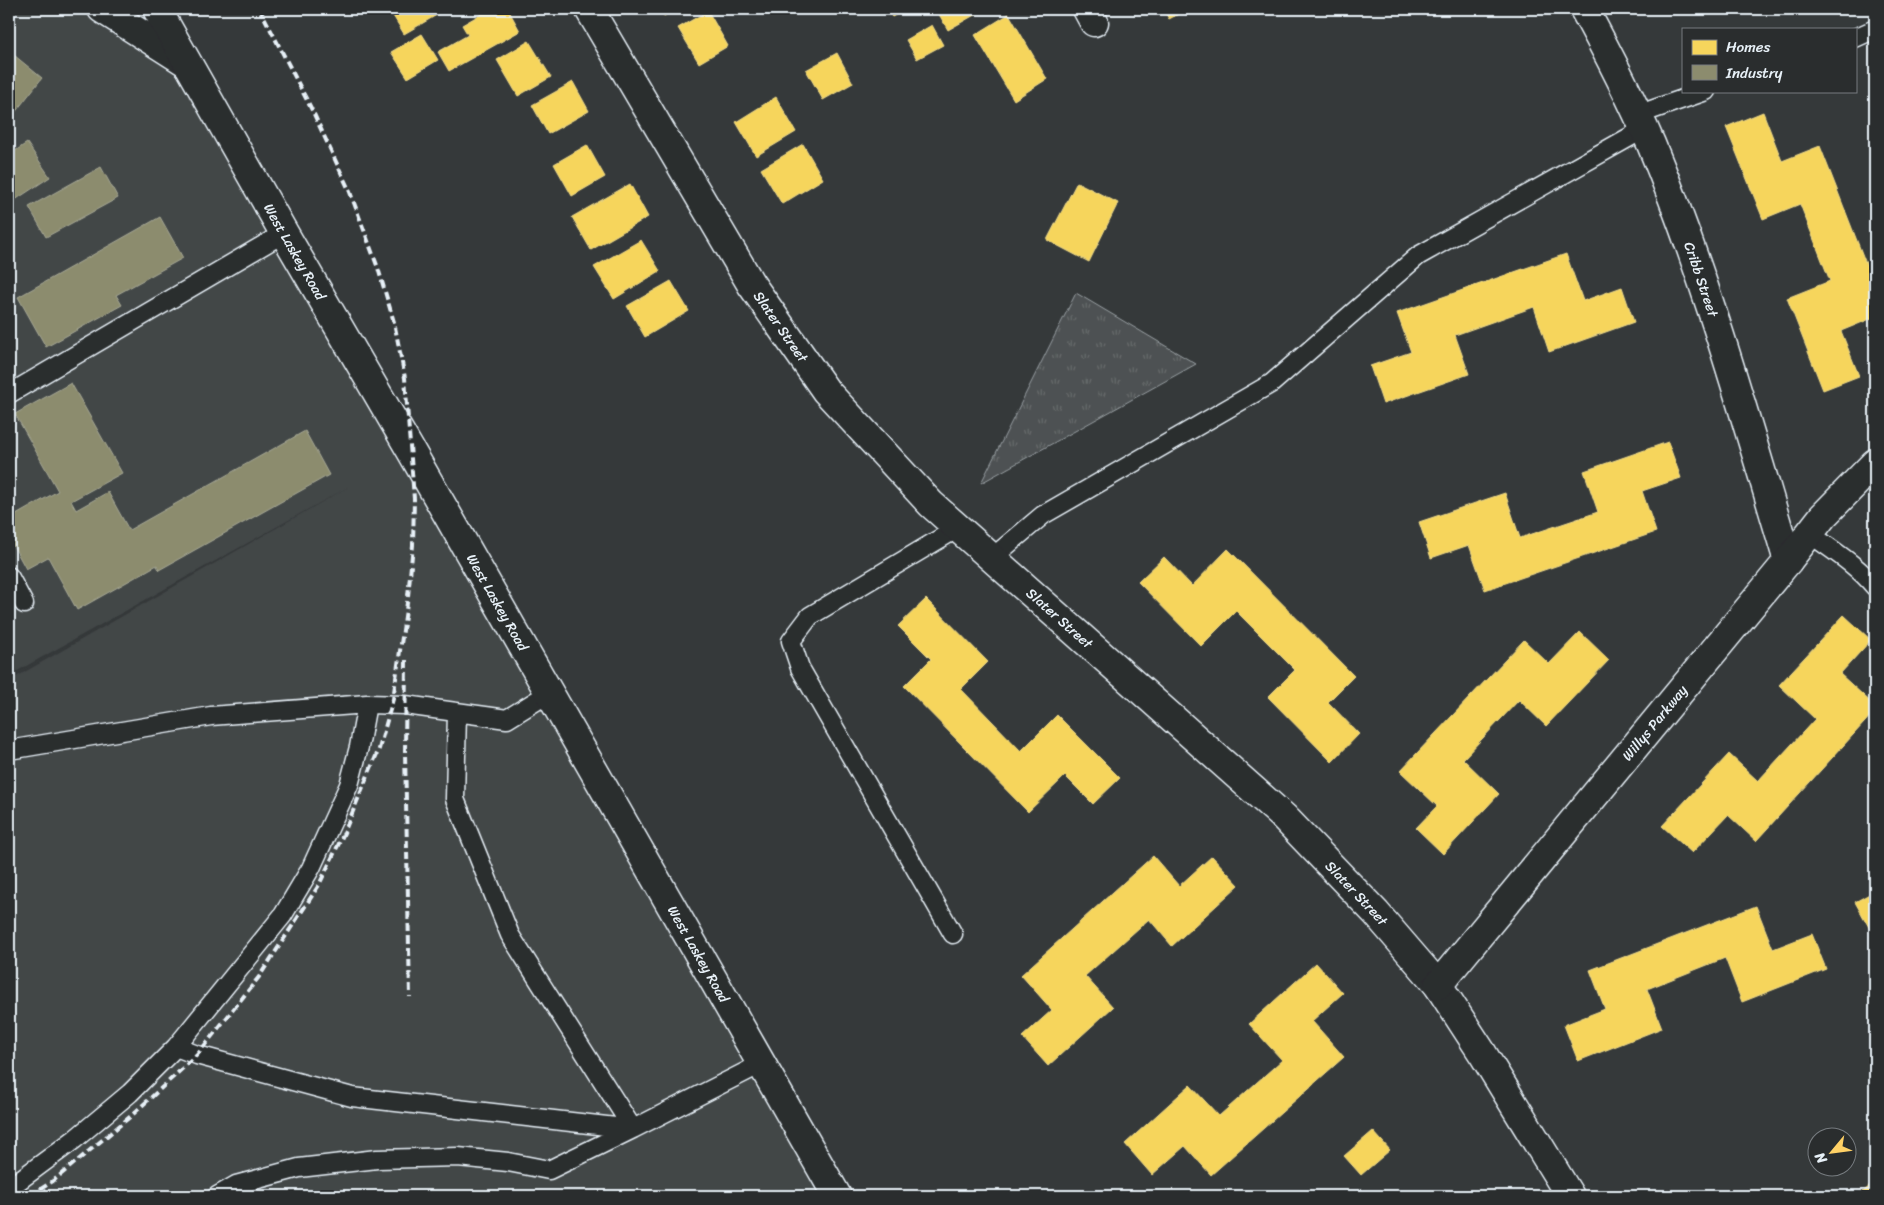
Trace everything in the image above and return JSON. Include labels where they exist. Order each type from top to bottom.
[{"type":"street","points":[[102,9],[187,62]]},
{"type":"street","name":"West Laskey Road","points":[[157,9],[837,1196]]},
{"type":"street","name":"Slater Street","points":[[589,9],[751,284],[826,391],[931,504],[1284,818],[1376,913],[1438,985],[1483,1054],[1570,1196]]},
{"type":"street","name":"Cribb Street","points":[[1584,9],[1618,73],[1641,122],[1698,271],[1734,380],[1788,561]]},
{"type":"street","name":"Willys Parkway","points":[[1438,985],[1788,561],[1827,511],[1875,464]]},
{"type":"lane","points":[[1856,38],[1875,29]]},
{"type":"lane","points":[[992,558],[1043,515],[1272,383],[1418,256],[1641,122],[1704,92]]},
{"type":"lane","points":[[9,394],[284,233]]},
{"type":"lane","points":[[953,934],[800,668],[791,641],[810,616],[958,528]]},
{"type":"lane","points":[[1809,533],[1840,555],[1868,578],[1875,587]]},
{"type":"lane","points":[[9,576],[24,604]]},
{"type":"lane","points":[[9,750],[211,716],[367,704],[405,705],[507,719],[549,693]]},
{"type":"lane","points":[[9,1188],[75,1139],[130,1092],[176,1047],[283,915],[311,868],[349,785],[359,747],[367,704]]},
{"type":"lane","points":[[457,712],[456,798],[510,934],[633,1129]]},
{"type":"lane","points":[[176,1047],[197,1055],[352,1097],[633,1129]]},
{"type":"lane","points":[[217,1196],[236,1185],[299,1168],[377,1159],[458,1157],[508,1162],[549,1170],[761,1064]]},
{"type":"shaded area","points":[[9,9],[163,9],[838,1196],[9,1196],[9,681],[350,486],[10,675]]},
{"type":"green space","points":[[1076,293],[1196,364],[981,483]]},
{"type":"building: Homes","points":[[389,9],[447,9],[404,34]]},
{"type":"building: Homes","points":[[490,9],[508,9],[520,31],[449,71],[438,52],[468,35],[462,25]]},
{"type":"building: Homes","points":[[660,9],[676,9],[664,16]]},
{"type":"building: Homes","points":[[887,9],[906,9],[892,17]]},
{"type":"building: Homes","points":[[936,9],[985,9],[948,30]]},
{"type":"building: Homes","points":[[1163,9],[1188,9],[1169,19]]},
{"type":"building: Homes","points":[[708,11],[728,46],[699,63],[678,28]]},
{"type":"building: Homes","points":[[1009,14],[1047,79],[1014,100],[975,35]]},
{"type":"building: Homes","points":[[932,25],[943,45],[917,59],[906,40]]},
{"type":"building: Homes","points":[[422,34],[438,60],[408,78],[391,52]]},
{"type":"building: Homes","points":[[529,41],[551,77],[518,96],[497,60]]},
{"type":"building: Homes","points":[[837,53],[853,83],[823,100],[806,70]]},
{"type":"building: Homes","points":[[573,82],[589,111],[548,134],[532,105]]},
{"type":"building: Homes","points":[[776,97],[796,132],[756,156],[736,122]]},
{"type":"building: Homes","points":[[1763,112],[1782,161],[1820,146],[1875,287],[1875,317],[1841,331],[1859,376],[1823,390],[1787,298],[1830,281],[1800,204],[1763,219],[1726,127]]},
{"type":"building: Homes","points":[[803,144],[823,179],[782,204],[761,169]]},
{"type":"building: Homes","points":[[587,145],[605,177],[572,196],[554,164]]},
{"type":"building: Homes","points":[[1077,182],[1118,203],[1089,262],[1047,240]]},
{"type":"building: Homes","points":[[630,184],[648,217],[591,250],[572,217]]},
{"type":"building: Homes","points":[[641,240],[660,271],[614,299],[594,267]]},
{"type":"building: Homes","points":[[1566,254],[1583,301],[1622,287],[1634,322],[1549,352],[1534,307],[1455,335],[1469,374],[1383,404],[1370,366],[1411,352],[1397,313]]},
{"type":"building: Homes","points":[[671,281],[689,311],[645,337],[627,306]]},
{"type":"building: Homes","points":[[1668,442],[1681,478],[1642,491],[1656,532],[1485,590],[1469,545],[1431,558],[1419,522],[1505,493],[1520,538],[1598,512],[1584,471]]},
{"type":"building: Homes","points":[[1228,549],[1354,676],[1328,702],[1359,734],[1332,762],[1268,697],[1295,670],[1236,611],[1201,646],[1138,582],[1164,557],[1192,586]]},
{"type":"building: Homes","points":[[926,599],[988,662],[961,689],[1021,751],[1057,715],[1120,778],[1093,804],[1065,776],[1028,812],[904,686],[931,659],[898,626]]},
{"type":"building: Homes","points":[[1844,615],[1871,640],[1840,674],[1875,706],[1875,711],[1756,841],[1728,815],[1692,853],[1662,826],[1729,754],[1758,781],[1815,719],[1779,685]]},
{"type":"building: Homes","points":[[1580,632],[1609,660],[1546,726],[1519,700],[1463,759],[1499,794],[1443,854],[1416,828],[1437,806],[1400,771],[1524,640],[1549,664]]},
{"type":"building: Homes","points":[[1153,856],[1179,886],[1212,856],[1239,885],[1172,946],[1149,919],[1085,976],[1113,1007],[1048,1066],[1022,1037],[1052,1010],[1021,975]]},
{"type":"building: Homes","points":[[1875,891],[1875,938],[1855,902]]},
{"type":"building: Homes","points":[[1756,906],[1773,949],[1812,934],[1826,969],[1742,1002],[1725,958],[1647,989],[1662,1028],[1578,1061],[1564,1025],[1605,1009],[1590,970]]},
{"type":"building: Homes","points":[[1316,963],[1343,993],[1312,1021],[1344,1057],[1211,1175],[1185,1146],[1152,1175],[1125,1144],[1190,1085],[1219,1116],[1282,1060],[1249,1024]]},
{"type":"building: Homes","points":[[1373,1131],[1390,1150],[1361,1175],[1344,1156]]},
{"type":"building: Homes","points":[[1875,1182],[1875,1196],[1858,1196]]},
{"type":"building: Industry","points":[[9,51],[42,78],[10,119],[9,118]]},
{"type":"building: Industry","points":[[27,143],[50,177],[9,204],[9,155]]},
{"type":"building: Industry","points":[[101,167],[118,198],[46,237],[29,207]]},
{"type":"building: Industry","points":[[160,217],[183,258],[116,295],[122,305],[46,347],[18,297]]},
{"type":"building: Industry","points":[[71,383],[122,473],[71,501],[76,510],[108,492],[129,530],[305,431],[329,475],[159,570],[157,565],[77,610],[48,557],[26,569],[9,538],[9,519],[58,491],[15,414]]},
{"type":"railway","points":[[30,1196],[53,1181],[131,1116],[197,1055],[259,977],[319,885],[343,835],[379,749],[393,699],[408,596],[413,545],[414,499],[405,378],[394,322],[378,268],[350,192],[313,112],[260,9]]},
{"type":"railway","points":[[406,660],[405,752],[410,997]]}]
